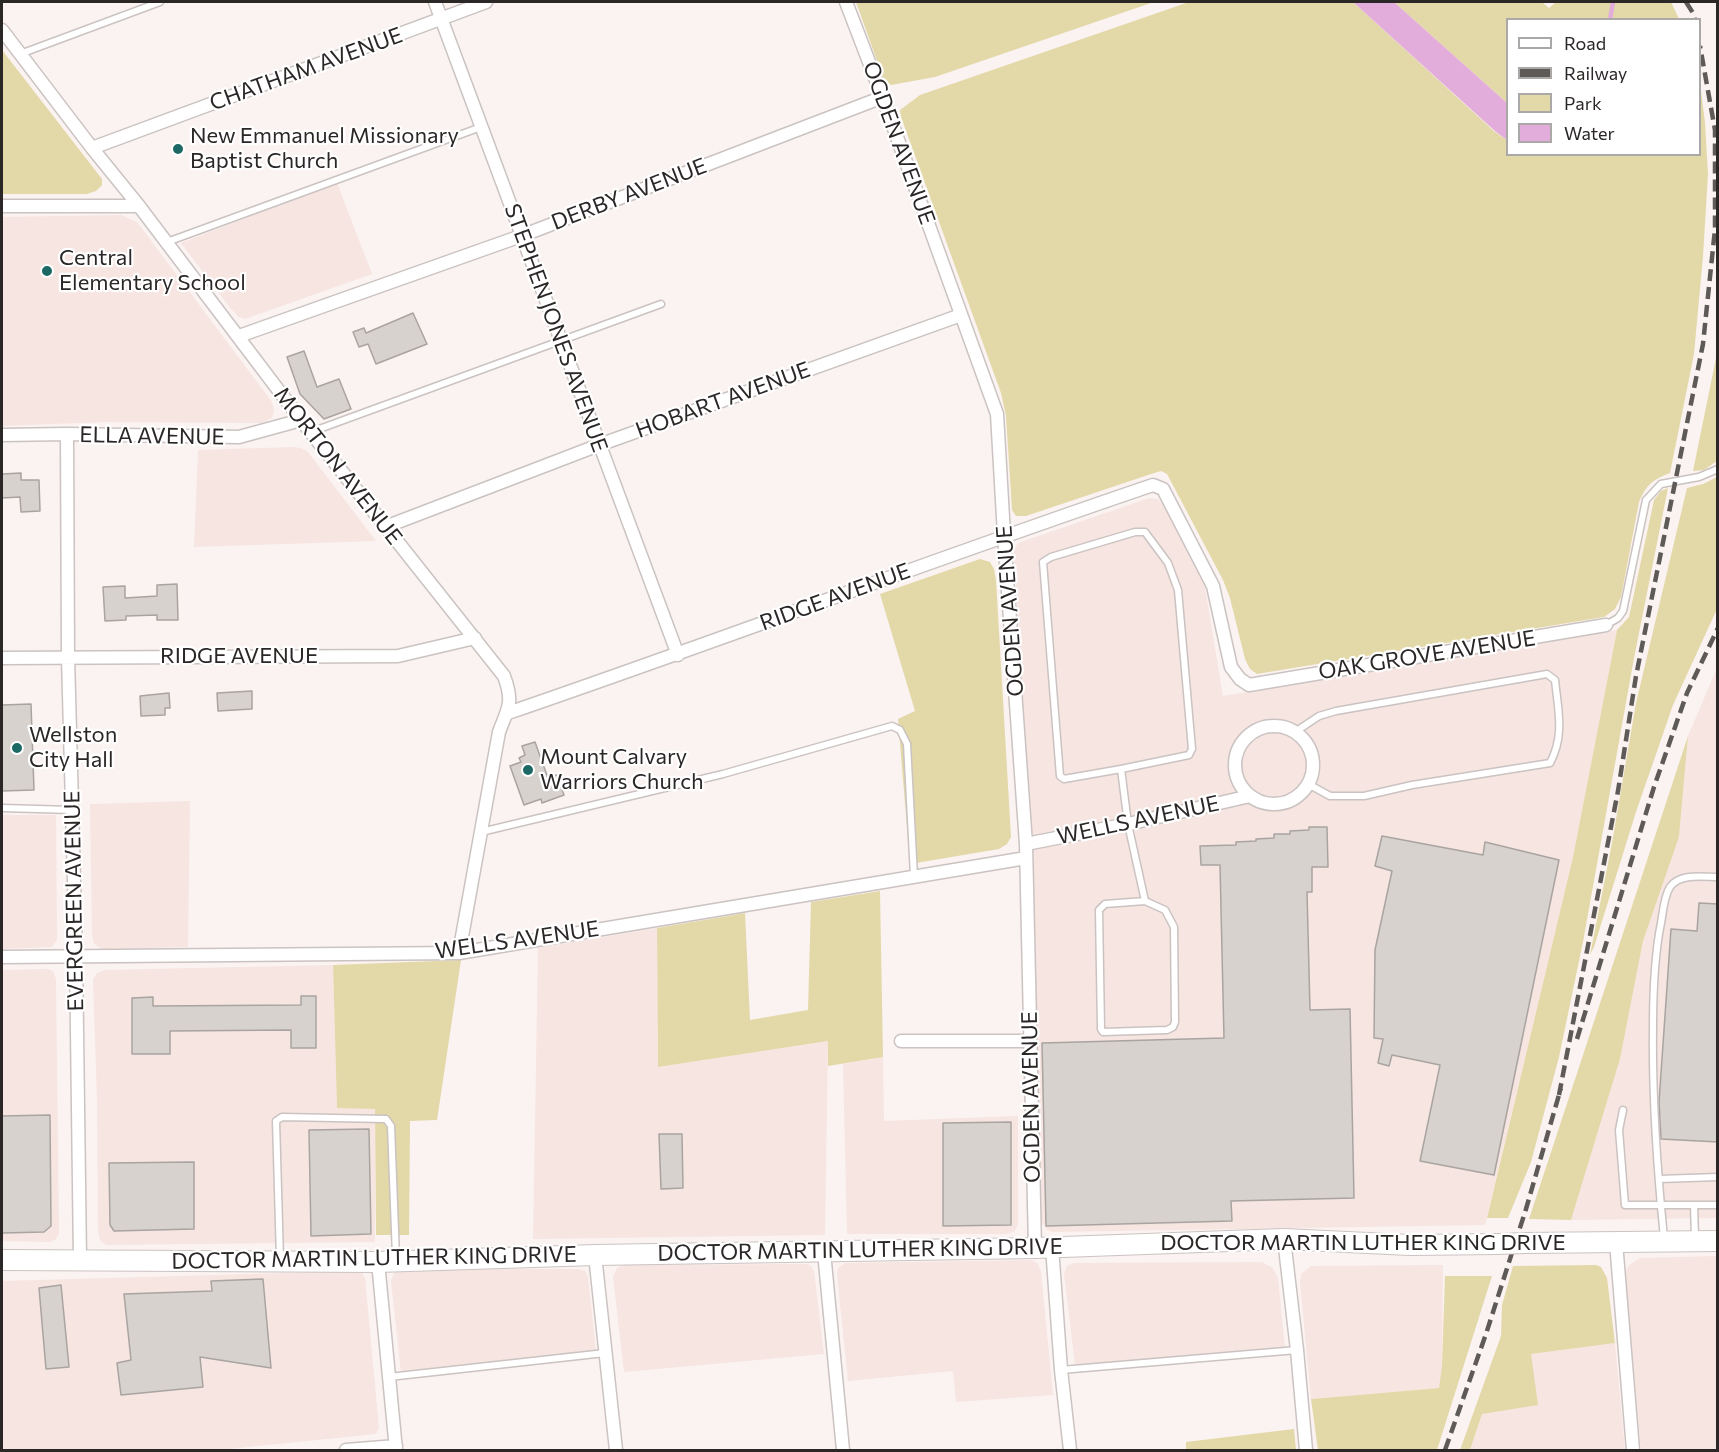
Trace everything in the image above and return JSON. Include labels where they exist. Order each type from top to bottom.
[{"type":"main road","name":"DOCTOR MARTIN LUTHER KING DRIVE","points":[[2,1260],[387,1261],[1044,1247],[1284,1239],[1410,1245],[1718,1241]]},
{"type":"street","name":"STEPHEN JONES AVENUE","points":[[435,2],[678,655]]},
{"type":"street","name":"CHATHAM AVENUE","points":[[92,148],[486,2]]},
{"type":"street","name":"OGDEN AVENUE","points":[[846,2],[883,97],[997,414],[1026,844],[1030,1041],[1044,1247],[1070,1450]]},
{"type":"street","name":"MORTON AVENUE","points":[[2,30],[167,242],[301,420],[504,676],[509,688],[508,713],[499,732],[459,953]]},
{"type":"street","name":"DERBY AVENUE","points":[[239,336],[521,236],[883,97]]},
{"type":"street","points":[[2,206],[139,206]]},
{"type":"street","name":"HOBART AVENUE","points":[[385,527],[599,445],[961,315]]},
{"type":"street","name":"ELLA AVENUE","points":[[2,435],[239,437],[301,420]]},
{"type":"street","name":"EVERGREEN AVENUE","points":[[67,434],[68,657],[76,955],[80,1260]]},
{"type":"street","name":"RIDGE AVENUE","points":[[508,713],[678,655],[1004,535],[1153,485],[1163,489]]},
{"type":"street","name":"OAK GROVE AVENUE","points":[[1163,489],[1213,586],[1231,667],[1240,679],[1249,685],[1606,625]]},
{"type":"street","name":"RIDGE AVENUE","points":[[2,658],[398,656],[475,638]]},
{"type":"street","points":[[1276,726],[1300,735],[1308,746],[1312,758],[1312,771],[1308,784],[1294,798],[1275,804],[1262,802],[1250,796],[1236,776],[1237,751],[1243,740],[1264,727],[1276,726]]},
{"type":"street","name":"WELLS AVENUE","points":[[1026,844],[1128,824],[1250,796]]},
{"type":"street","name":"WELLS AVENUE","points":[[2,957],[459,953],[1026,858]]},
{"type":"street","points":[[901,1041],[1030,1041]]},
{"type":"street","points":[[1284,1239],[1306,1450]]},
{"type":"street","points":[[1616,1242],[1634,1450]]},
{"type":"street","points":[[824,1251],[843,1450]]},
{"type":"street","points":[[595,1255],[616,1450]]},
{"type":"street","points":[[346,1450],[396,1448],[389,1377],[387,1261]]},
{"type":"lane","points":[[20,54],[160,2]]},
{"type":"lane","points":[[167,242],[481,127]]},
{"type":"lane","points":[[311,432],[661,304]]},
{"type":"lane","name":"OAK GROVE AVENUE","points":[[1606,625],[1618,618],[1623,611],[1646,500],[1660,484],[1700,477],[1718,469]]},
{"type":"lane","points":[[1136,532],[1145,532],[1168,562],[1179,590],[1192,748],[1189,755],[1121,769],[1064,779],[1060,776],[1043,562],[1051,557],[1136,532]]},
{"type":"lane","points":[[1295,732],[1319,716],[1336,711],[1547,674],[1555,680],[1561,734],[1556,753],[1550,763],[1412,785],[1364,796],[1330,796],[1308,784]]},
{"type":"lane","points":[[481,832],[723,774],[892,726],[900,730],[907,744],[914,876]]},
{"type":"lane","points":[[1121,769],[1128,824],[1146,901]]},
{"type":"lane","points":[[2,808],[72,810]]},
{"type":"lane","points":[[1664,1242],[1656,1160],[1652,1066],[1653,982],[1660,924],[1670,888],[1678,880],[1697,876],[1718,877]]},
{"type":"lane","points":[[1146,901],[1165,910],[1174,927],[1175,1022],[1173,1027],[1167,1030],[1103,1032],[1101,1029],[1099,910],[1106,904],[1146,901]]},
{"type":"lane","points":[[1623,1110],[1619,1130],[1625,1205],[1718,1205]]},
{"type":"lane","points":[[280,1261],[276,1121],[282,1117],[386,1119],[391,1126],[392,1170],[387,1261]]},
{"type":"lane","points":[[1659,1179],[1718,1178]]},
{"type":"lane","points":[[1694,1205],[1695,1241]]},
{"type":"lane","points":[[1061,1370],[1297,1350]]},
{"type":"lane","points":[[389,1377],[606,1353]]},
{"type":"shaded area","points":[[337,183],[372,274],[245,319],[239,317],[231,309],[181,243]]},
{"type":"shaded area","points":[[121,215],[137,222],[272,402],[274,411],[272,418],[262,423],[105,422],[2,426],[2,217]]},
{"type":"shaded area","points":[[293,447],[308,452],[376,541],[194,547],[198,450]]},
{"type":"shaded area","points":[[1149,498],[1158,499],[1163,505],[1205,587],[1223,696],[1617,630],[1573,857],[1485,1225],[1052,1232],[1046,1229],[1040,1219],[1033,870],[1014,550],[1018,543]]},
{"type":"shaded area","points":[[1717,668],[1717,1218],[1571,1220],[1620,1059],[1643,941],[1679,837],[1688,736]]},
{"type":"shaded area","points":[[190,801],[188,947],[102,949],[94,944],[90,804]]},
{"type":"shaded area","points":[[2,815],[56,815],[57,940],[52,947],[2,949]]},
{"type":"shaded area","points":[[657,928],[658,1067],[828,1041],[825,1235],[533,1239],[538,948]]},
{"type":"shaded area","points":[[333,965],[337,1107],[375,1109],[375,1242],[106,1245],[100,1240],[98,1231],[93,979],[97,973],[105,970]]},
{"type":"shaded area","points":[[47,969],[53,971],[56,979],[59,1234],[50,1242],[2,1241],[2,970]]},
{"type":"shaded area","points":[[883,1057],[884,1121],[1018,1116],[1018,1225],[1014,1232],[1006,1234],[847,1234],[843,1064]]},
{"type":"shaded area","points":[[1717,1256],[1717,1450],[1641,1450],[1624,1274],[1629,1265],[1640,1258]]},
{"type":"shaded area","points":[[1031,1260],[1037,1263],[1041,1271],[1053,1395],[956,1402],[953,1371],[848,1381],[837,1275],[838,1268],[845,1263]]},
{"type":"shaded area","points":[[1262,1262],[1273,1268],[1278,1278],[1285,1347],[1075,1365],[1064,1274],[1067,1266],[1074,1263]]},
{"type":"shaded area","points":[[624,1265],[810,1265],[814,1271],[824,1354],[624,1372],[613,1277],[617,1268]]},
{"type":"shaded area","points":[[1443,1265],[1442,1365],[1439,1388],[1311,1399],[1301,1274],[1311,1266]]},
{"type":"shaded area","points":[[400,1269],[578,1269],[585,1271],[588,1277],[596,1350],[401,1373],[391,1281],[394,1273]]},
{"type":"shaded area","points":[[356,1271],[362,1273],[365,1278],[379,1428],[376,1434],[219,1450],[2,1450],[2,1281]]},
{"type":"shaded area","points":[[1615,1343],[1625,1450],[1470,1450],[1482,1414],[1530,1354]]},
{"type":"green space","points":[[856,2],[1154,2],[935,77],[891,85],[884,80]]},
{"type":"green space","points":[[1189,2],[1353,2],[1495,132],[1506,139],[1506,156],[1701,156],[1701,90],[1708,174],[1694,354],[1670,473],[1651,483],[1639,502],[1621,597],[1615,609],[1604,617],[1257,674],[1250,669],[1245,659],[1230,598],[1223,580],[1167,474],[1161,471],[1026,516],[1016,516],[1012,510],[1006,416],[1001,393],[901,117],[900,110],[920,95]]},
{"type":"green space","points":[[1394,2],[1542,2],[1549,8],[1556,2],[1671,2],[1679,18],[1506,18],[1506,102]]},
{"type":"green space","points":[[2,50],[102,179],[102,185],[96,191],[87,194],[2,194]]},
{"type":"green space","points":[[1717,353],[1717,461],[1704,470],[1693,471]]},
{"type":"green space","points":[[1717,477],[1717,609],[1673,705],[1590,955],[1636,703],[1687,488]]},
{"type":"green space","points":[[1668,488],[1634,658],[1583,942],[1559,1057],[1531,1162],[1508,1218],[1487,1218],[1573,857],[1617,630],[1629,617],[1654,500],[1661,491]]},
{"type":"green space","points":[[980,559],[990,562],[996,580],[1011,837],[1007,844],[999,849],[910,864],[898,719],[915,711],[880,594]]},
{"type":"green space","points":[[1688,736],[1679,837],[1643,941],[1620,1059],[1571,1220],[1529,1219]]},
{"type":"green space","points":[[880,891],[883,1057],[828,1066],[828,1041],[658,1067],[657,928],[745,913],[750,1020],[808,1010],[811,902]]},
{"type":"green space","points":[[461,960],[437,1120],[410,1121],[409,1235],[376,1235],[375,1109],[337,1108],[333,965]]},
{"type":"green space","points":[[1596,1265],[1601,1267],[1607,1278],[1615,1343],[1531,1354],[1538,1405],[1482,1414],[1470,1450],[1460,1450],[1501,1336],[1502,1305],[1513,1266]]},
{"type":"green space","points":[[1445,1276],[1492,1276],[1437,1450],[1318,1450],[1311,1399],[1439,1388]]},
{"type":"green space","points":[[1294,1429],[1296,1450],[1186,1450],[1186,1442]]},
{"type":"water","points":[[1353,2],[1394,2],[1506,102],[1506,139]]},
{"type":"building","points":[[413,313],[427,344],[376,364],[368,344],[359,347],[353,332],[364,328],[366,333]]},
{"type":"building","points":[[304,351],[317,387],[339,379],[351,409],[324,419],[300,394],[287,357]]},
{"type":"building","points":[[21,473],[21,480],[39,480],[40,511],[21,512],[20,497],[2,498],[2,474]]},
{"type":"building","points":[[177,584],[178,620],[157,620],[157,615],[126,616],[126,620],[105,621],[103,587],[125,586],[125,598],[157,596],[157,585]]},
{"type":"building","points":[[252,691],[252,709],[218,711],[217,693]]},
{"type":"building","points":[[169,693],[170,708],[165,708],[165,715],[141,716],[140,696]]},
{"type":"building","name":"Wellston City Hall","points":[[31,704],[34,790],[2,791],[2,705]]},
{"type":"building","name":"Mount Calvary Warriors Church","points":[[535,742],[548,778],[557,775],[564,795],[542,803],[541,799],[524,805],[510,766],[521,762],[519,758],[525,755],[522,746]]},
{"type":"building","points":[[1309,827],[1327,827],[1328,867],[1312,867],[1312,892],[1307,892],[1310,1010],[1350,1009],[1354,1198],[1231,1201],[1232,1221],[1046,1226],[1042,1043],[1224,1038],[1220,865],[1201,865],[1200,846],[1236,845],[1236,842],[1274,838],[1274,834],[1290,834],[1290,831],[1309,830]]},
{"type":"building","points":[[1382,836],[1483,855],[1485,842],[1559,860],[1494,1175],[1420,1161],[1440,1065],[1392,1055],[1389,1066],[1378,1063],[1383,1039],[1374,1038],[1375,950],[1392,871],[1375,866]]},
{"type":"building","points":[[1699,903],[1718,904],[1718,1142],[1661,1139],[1659,1102],[1671,929],[1697,931]]},
{"type":"building","points":[[301,996],[316,996],[316,1048],[291,1048],[291,1030],[170,1031],[170,1054],[132,1054],[132,998],[153,997],[153,1006],[301,1005]]},
{"type":"building","points":[[50,1115],[51,1226],[44,1232],[2,1233],[2,1116]]},
{"type":"building","points":[[1011,1122],[1011,1225],[943,1226],[943,1123]]},
{"type":"building","points":[[369,1129],[371,1234],[311,1236],[309,1130]]},
{"type":"building","points":[[659,1134],[682,1134],[683,1188],[661,1189]]},
{"type":"building","points":[[194,1162],[194,1229],[114,1231],[110,1225],[109,1163]]},
{"type":"building","points":[[263,1279],[271,1368],[200,1357],[203,1387],[121,1395],[117,1363],[131,1360],[124,1294],[212,1291],[211,1281]]},
{"type":"building","points":[[61,1285],[69,1367],[46,1369],[39,1288]]},
{"type":"waterway","points":[[1610,18],[1613,2]]},
{"type":"railway","points":[[1686,2],[1694,18]]},
{"type":"railway","points":[[1559,1095],[1618,791],[1636,676],[1703,344],[1715,229],[1715,130],[1701,52]]},
{"type":"railway","points":[[1577,1039],[1654,787],[1687,693],[1718,628]]},
{"type":"railway","points":[[1445,1450],[1486,1334],[1526,1209],[1561,1088]]},
{"type":"place","name":"New Emmanuel Missionary Baptist Church","points":[[178,149]]},
{"type":"place","name":"Central Elementary School","points":[[47,271]]},
{"type":"place","name":"Wellston City Hall","points":[[17,748]]},
{"type":"place","name":"Mount Calvary Warriors Church","points":[[528,770]]}]
